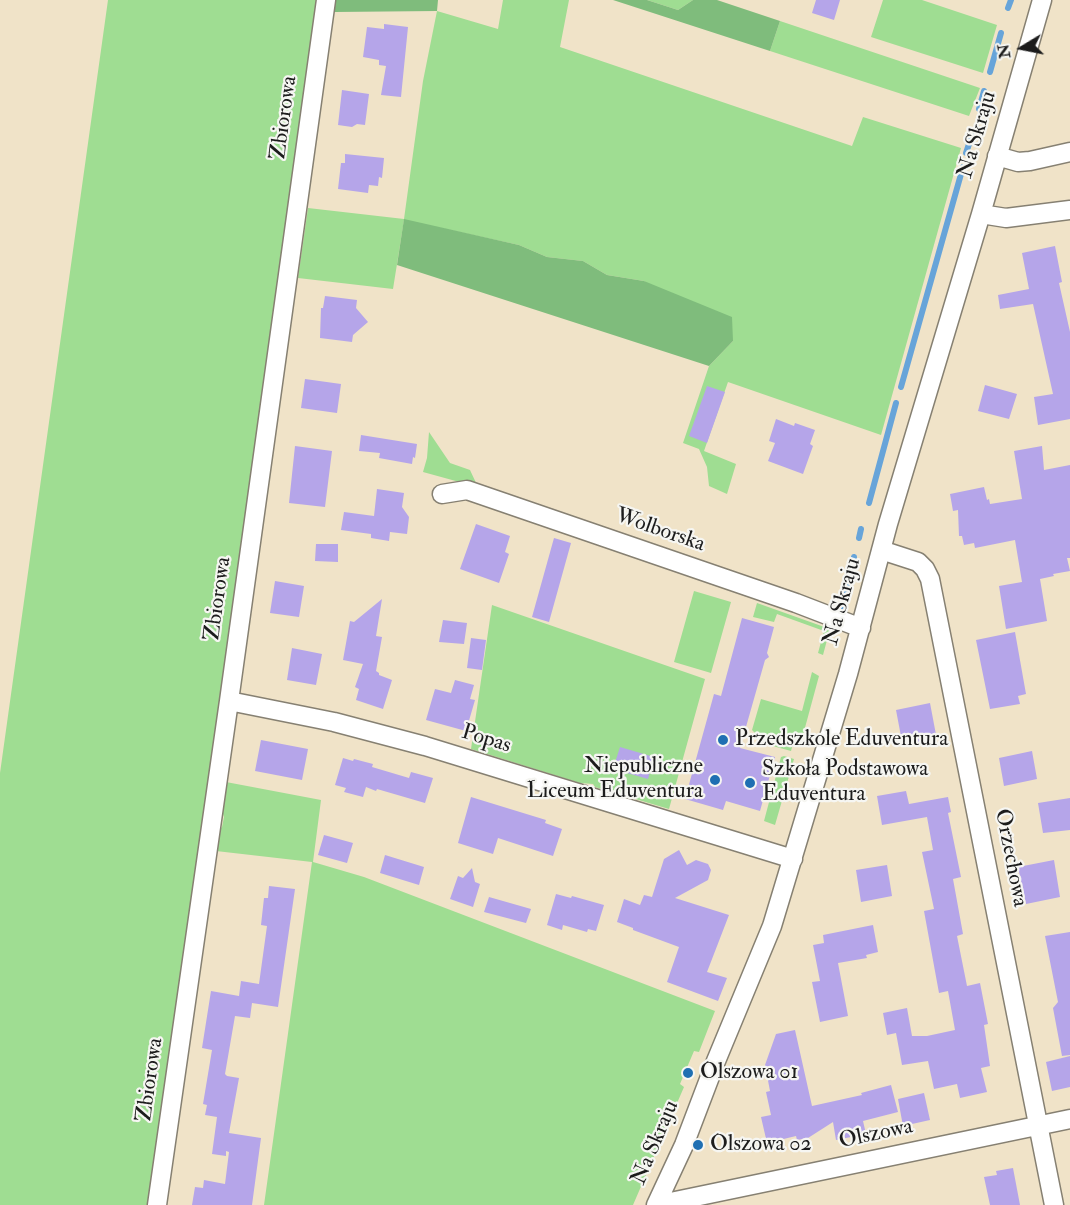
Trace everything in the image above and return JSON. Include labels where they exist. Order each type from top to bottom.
[{"type":"street","name":"Zbiorowa","points":[[157,1205],[326,0]]},
{"type":"street","name":"Na Skraju","points":[[656,1205],[684,1145],[760,955],[793,859],[1042,0]]},
{"type":"street","points":[[996,156],[1018,162],[1070,152]]},
{"type":"street","points":[[981,214],[1006,218],[1070,210]]},
{"type":"street","name":"Wolborska","points":[[442,494],[467,490],[796,603],[861,628]]},
{"type":"street","name":"Orzechowa","points":[[881,550],[918,562],[930,579],[1054,1205]]},
{"type":"street","name":"Popas","points":[[229,701],[334,722],[425,746],[793,859]]},
{"type":"street","name":"Olszowa","points":[[656,1205],[1070,1119]]},
{"type":"green space","points":[[108,0],[320,0],[148,1205],[0,1205],[0,773]]},
{"type":"green space","points":[[336,0],[438,0],[437,11],[334,12]]},
{"type":"green space","points":[[503,0],[569,0],[560,47],[852,146],[863,117],[961,148],[881,435],[728,382],[704,451],[736,464],[727,494],[709,486],[707,467],[699,449],[683,443],[709,366],[733,341],[644,281],[607,275],[583,261],[547,257],[519,245],[404,220],[393,289],[298,278],[308,208],[404,219],[423,81],[437,11],[498,29]]},
{"type":"green space","points":[[613,0],[647,0],[678,10],[693,0],[717,0],[780,21],[770,51]]},
{"type":"green space","points":[[647,0],[693,0],[678,10]]},
{"type":"green space","points":[[883,0],[922,0],[997,25],[983,73],[871,37]]},
{"type":"green space","points":[[780,21],[980,88],[969,116],[770,51]]},
{"type":"green space","points":[[404,219],[519,245],[547,257],[583,261],[607,275],[644,281],[732,317],[733,341],[709,366],[397,265]]},
{"type":"green space","points":[[429,432],[450,463],[470,470],[477,485],[423,472],[427,458]]},
{"type":"green space","points":[[694,591],[731,602],[711,673],[674,662]]},
{"type":"green space","points":[[757,603],[830,629],[823,655],[818,653],[824,631],[777,614],[774,622],[753,617]]},
{"type":"green space","points":[[492,605],[705,679],[669,809],[595,787],[593,784],[580,783],[471,749]]},
{"type":"green space","points":[[812,672],[819,676],[803,735],[796,732],[791,751],[758,742],[757,735],[752,730],[761,699],[802,711]]},
{"type":"green space","points":[[781,757],[794,759],[775,825],[764,821]]},
{"type":"green space","points":[[226,782],[321,800],[313,862],[364,877],[715,1011],[699,1052],[694,1051],[680,1084],[684,1087],[633,1205],[264,1205],[312,862],[216,851],[219,830],[224,817],[222,811]]},
{"type":"building","points":[[816,0],[840,0],[834,20],[812,13]]},
{"type":"building","points":[[384,24],[408,27],[401,97],[381,95],[386,66],[379,65],[379,60],[363,57],[367,27],[384,29]]},
{"type":"building","points":[[342,90],[369,94],[365,125],[357,124],[352,127],[338,125]]},
{"type":"building","points":[[345,154],[384,158],[382,178],[379,177],[378,186],[369,185],[368,193],[338,189],[341,163],[345,163]]},
{"type":"building","points":[[1055,246],[1062,282],[1059,283],[1070,332],[1070,419],[1038,425],[1034,397],[1053,394],[1033,304],[1000,309],[998,295],[1029,289],[1022,253]]},
{"type":"building","points":[[325,296],[357,300],[356,308],[368,322],[353,335],[352,342],[320,338],[321,308],[323,308]]},
{"type":"building","points":[[305,379],[341,384],[337,413],[301,408]]},
{"type":"building","points":[[985,385],[1017,394],[1009,419],[978,411]]},
{"type":"building","points":[[707,386],[725,392],[707,443],[689,436]]},
{"type":"building","points":[[776,419],[794,426],[795,423],[815,430],[810,444],[813,446],[803,474],[768,461],[775,443],[769,441]]},
{"type":"building","points":[[361,435],[417,444],[415,458],[413,457],[412,464],[379,458],[380,453],[359,451]]},
{"type":"building","points":[[295,446],[332,451],[325,507],[289,503]]},
{"type":"building","points":[[1042,446],[1044,470],[1070,465],[1070,558],[1067,558],[1070,571],[1040,579],[1047,621],[1006,629],[999,586],[1022,582],[1015,540],[975,548],[974,543],[964,545],[962,536],[959,536],[958,510],[953,511],[950,494],[984,487],[990,504],[1022,499],[1014,451]]},
{"type":"building","points":[[377,489],[404,493],[402,507],[409,517],[407,534],[390,532],[389,541],[371,538],[371,534],[341,530],[344,512],[374,516]]},
{"type":"building","points":[[476,524],[510,536],[505,552],[509,554],[499,583],[460,569]]},
{"type":"building","points":[[554,538],[571,543],[549,622],[532,617]]},
{"type":"building","points":[[316,544],[338,544],[338,562],[315,561]]},
{"type":"building","points":[[275,581],[304,586],[299,617],[270,613]]},
{"type":"building","points":[[382,599],[376,636],[382,637],[376,671],[379,675],[392,680],[383,709],[356,700],[359,689],[355,687],[363,664],[343,660],[350,621],[354,622]]},
{"type":"building","points":[[742,618],[774,627],[767,653],[769,657],[765,660],[740,748],[775,757],[760,811],[726,801],[723,810],[685,799],[714,694],[721,696]]},
{"type":"building","points":[[443,620],[467,623],[464,644],[439,642]]},
{"type":"building","points":[[1015,632],[1026,694],[1018,696],[1020,704],[990,709],[976,640]]},
{"type":"building","points":[[471,638],[486,640],[482,670],[467,668]]},
{"type":"building","points":[[292,648],[322,654],[316,685],[287,680]]},
{"type":"building","points":[[455,680],[474,685],[470,699],[475,700],[466,731],[426,720],[435,689],[451,693]]},
{"type":"building","points":[[930,703],[937,740],[903,747],[896,710]]},
{"type":"building","points":[[261,740],[308,749],[302,780],[255,771]]},
{"type":"building","points":[[620,747],[654,757],[648,779],[613,769]]},
{"type":"building","points":[[1032,751],[1037,779],[1004,786],[999,758]]},
{"type":"building","points":[[343,758],[373,764],[372,767],[409,778],[411,772],[433,778],[425,803],[366,787],[363,797],[344,792],[346,788],[335,785]]},
{"type":"building","points":[[906,791],[909,804],[948,797],[951,812],[948,813],[961,877],[953,879],[963,934],[957,936],[967,986],[980,983],[988,1024],[984,1025],[990,1066],[981,1068],[987,1092],[960,1098],[957,1084],[934,1089],[928,1061],[902,1065],[896,1033],[887,1035],[883,1013],[907,1008],[912,1036],[927,1036],[955,1030],[948,991],[939,993],[924,911],[934,909],[922,852],[933,850],[927,817],[882,825],[877,796]]},
{"type":"building","points":[[471,797],[546,820],[545,823],[562,829],[553,856],[498,838],[493,854],[458,843]]},
{"type":"building","points":[[1070,798],[1070,830],[1043,833],[1038,803]]},
{"type":"building","points":[[324,835],[353,843],[347,863],[318,855]]},
{"type":"building","points":[[679,850],[687,865],[696,860],[708,864],[711,870],[708,880],[675,898],[729,915],[707,972],[727,978],[718,1001],[667,982],[679,947],[617,922],[624,899],[640,905],[644,895],[652,897],[664,859]]},
{"type":"building","points":[[385,855],[424,867],[419,885],[380,873]]},
{"type":"building","points":[[1054,860],[1060,897],[1026,904],[1018,867]]},
{"type":"building","points":[[887,865],[892,896],[861,902],[856,870]]},
{"type":"building","points":[[472,868],[475,882],[480,884],[473,907],[450,899],[458,876],[463,878]]},
{"type":"building","points":[[269,886],[295,889],[278,1007],[252,1003],[250,1018],[235,1016],[225,1074],[239,1078],[229,1133],[261,1138],[252,1205],[192,1205],[195,1187],[203,1188],[204,1180],[225,1184],[229,1152],[226,1151],[226,1156],[212,1154],[217,1117],[205,1115],[207,1105],[203,1104],[212,1050],[202,1048],[211,991],[239,996],[241,981],[259,984],[267,926],[261,925],[264,898],[268,898]]},
{"type":"building","points":[[556,894],[604,905],[596,931],[588,929],[587,932],[563,925],[562,930],[547,925]]},
{"type":"building","points":[[489,897],[531,909],[526,923],[484,912]]},
{"type":"building","points":[[873,925],[878,952],[866,955],[867,958],[838,963],[848,1016],[820,1022],[812,982],[820,981],[813,945],[824,943],[823,935]]},
{"type":"building","points":[[1070,932],[1070,1055],[1062,1056],[1053,1008],[1058,1002],[1045,936]]},
{"type":"building","points":[[795,1030],[812,1106],[862,1095],[861,1093],[891,1085],[898,1112],[863,1121],[866,1134],[836,1140],[833,1122],[808,1138],[797,1140],[796,1136],[767,1143],[761,1117],[771,1115],[766,1092],[770,1091],[765,1065],[776,1034]]},
{"type":"building","points":[[1070,1056],[1070,1087],[1052,1091],[1046,1062]]},
{"type":"building","points":[[924,1093],[930,1120],[903,1126],[898,1099]]},
{"type":"building","points":[[1013,1168],[1020,1205],[990,1205],[984,1177],[997,1175],[996,1171]]},
{"type":"waterway","points":[[1008,8],[1011,0]]},
{"type":"waterway","points":[[990,72],[1001,33]]},
{"type":"waterway","points":[[979,109],[984,91]]},
{"type":"waterway","points":[[966,153],[972,135]]},
{"type":"waterway","points":[[901,387],[963,167]]},
{"type":"waterway","points":[[869,503],[896,403]]},
{"type":"waterway","points":[[859,538],[861,529]]},
{"type":"waterway","points":[[842,606],[854,557]]},
{"type":"place","name":"Przedszkole Eduventura","points":[[723,740]]},
{"type":"place","name":"Niepubliczne Liceum Eduventura","points":[[715,780]]},
{"type":"place","name":"Szkoła Podstawowa Eduventura","points":[[750,783]]},
{"type":"place","name":"Olszowa 01","points":[[688,1073]]},
{"type":"place","name":"Olszowa 02","points":[[698,1145]]}]
